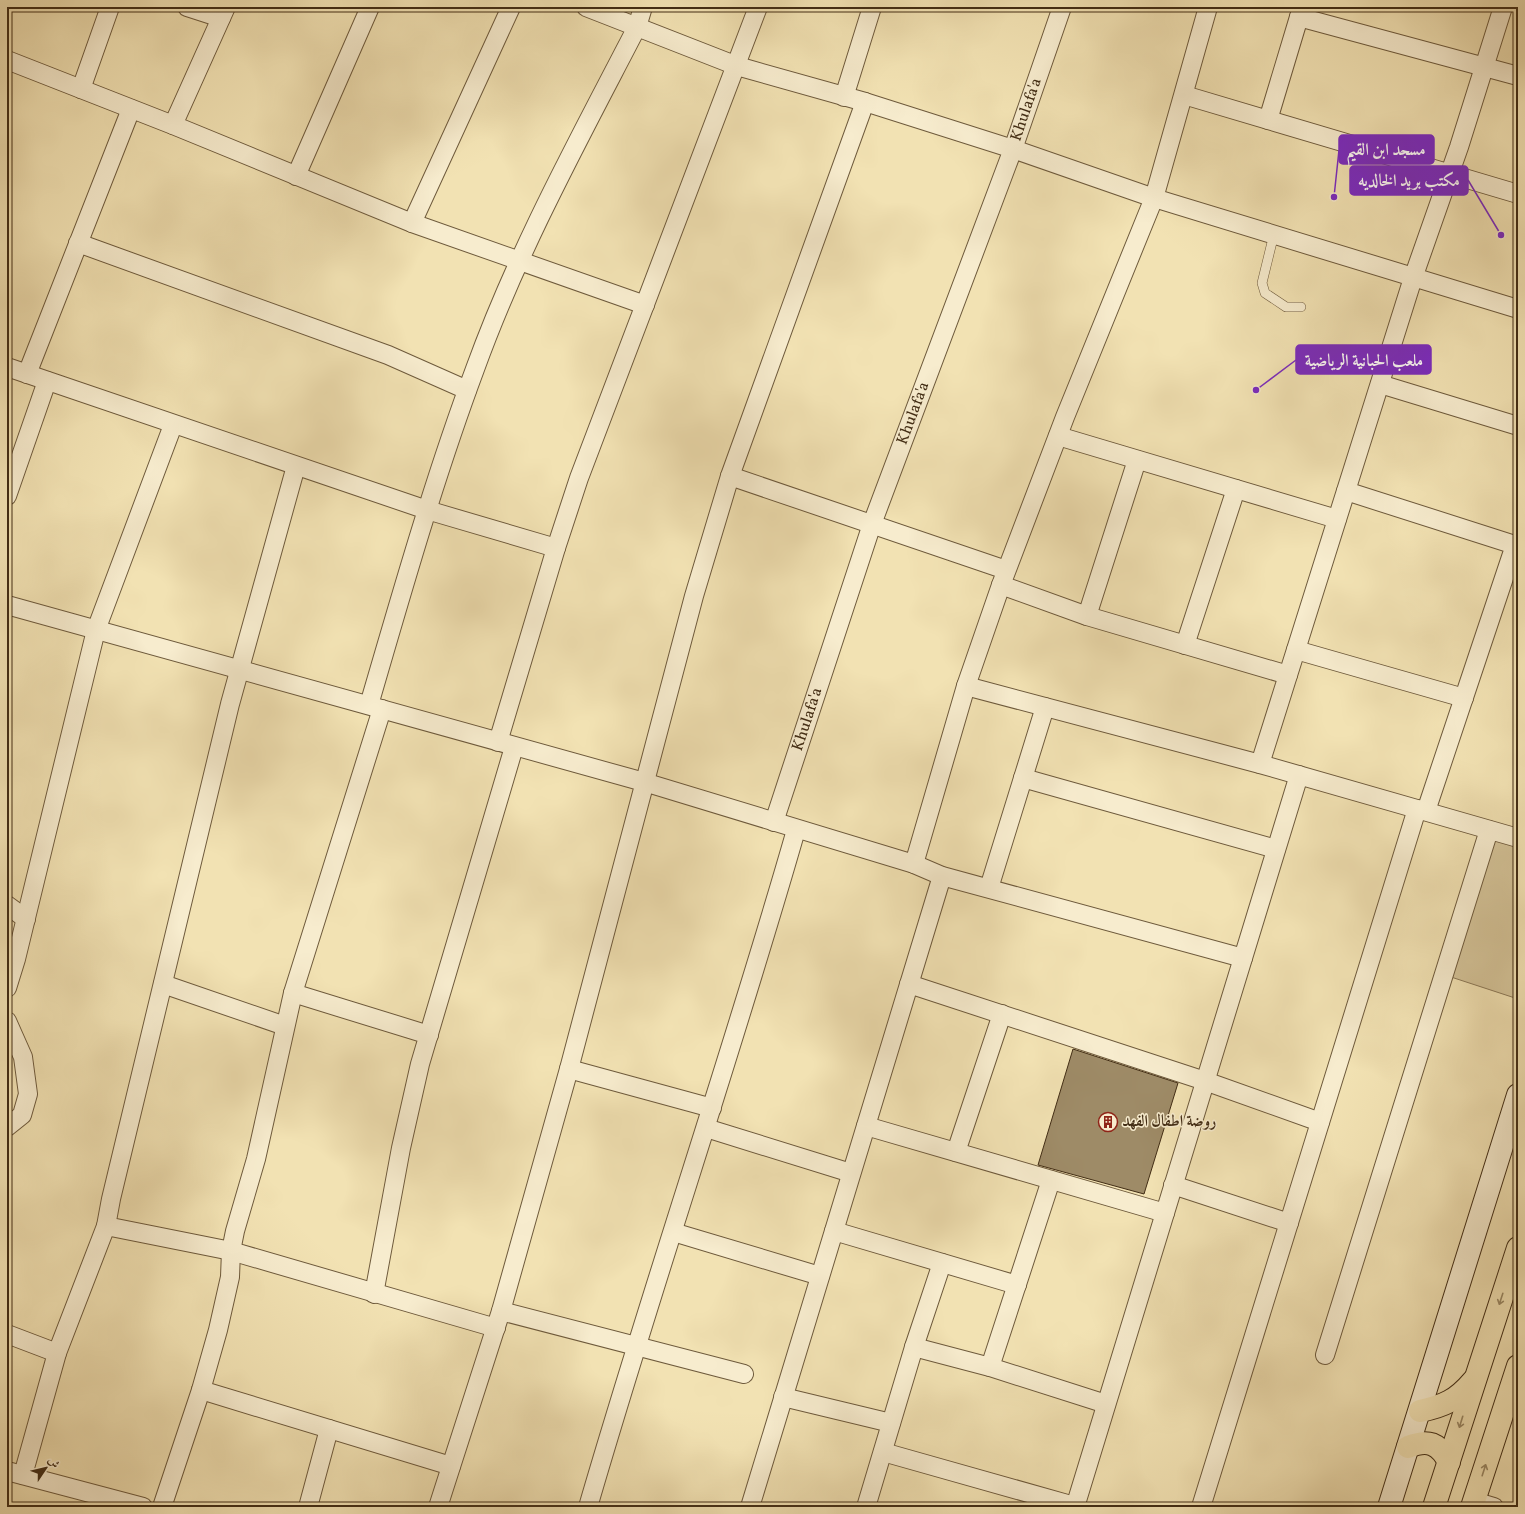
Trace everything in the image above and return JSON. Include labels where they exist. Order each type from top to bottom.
[{"type":"highway","points":[[1434,1507],[1518,1248]]},
{"type":"highway","points":[[1480,1505],[1518,1366]]},
{"type":"highway","points":[[1420,1411],[1437,1408],[1460,1396],[1475,1378]]},
{"type":"highway","points":[[1408,1447],[1420,1442],[1431,1444],[1442,1449],[1449,1462]]},
{"type":"main road","points":[[1389,1507],[1518,1095]]},
{"type":"street","points":[[81,89],[110,7]]},
{"type":"street","points":[[173,125],[223,12],[188,7]]},
{"type":"street","points":[[296,176],[370,7]]},
{"type":"street","points":[[412,223],[511,7]]},
{"type":"street","points":[[586,7],[737,66],[865,102],[1013,149],[1154,198],[1518,309]]},
{"type":"street","points":[[162,1507],[201,1390],[225,1301],[230,1277],[231,1251],[235,1230],[256,1159],[293,993],[376,707],[427,510],[467,390],[519,260],[573,150],[637,27],[643,7]]},
{"type":"street","points":[[374,1294],[401,1148],[420,1064],[506,745],[556,548],[579,478],[737,66],[758,7]]},
{"type":"street","points":[[844,97],[872,7]]},
{"type":"street","name":"Khulafa'a","points":[[774,822],[872,524],[1013,149],[1062,7]]},
{"type":"street","points":[[914,864],[966,686],[1003,578],[1058,436],[1154,198],[1208,7]]},
{"type":"street","points":[[1260,764],[1413,278],[1449,174],[1503,7]]},
{"type":"street","points":[[1268,120],[1301,12],[1518,76]]},
{"type":"street","points":[[9,66],[81,89],[412,223],[645,305]]},
{"type":"street","points":[[1184,95],[1518,194]]},
{"type":"street","points":[[438,1507],[501,1311],[569,1069],[694,596],[730,476],[865,102]]},
{"type":"street","points":[[27,374],[131,109]]},
{"type":"street","points":[[78,243],[388,355],[467,390]]},
{"type":"street","points":[[7,367],[136,410],[173,425],[427,510],[556,548]]},
{"type":"street","points":[[7,496],[47,381]]},
{"type":"street","points":[[1380,384],[1518,426]]},
{"type":"street","points":[[7,988],[26,919],[96,630],[173,425]]},
{"type":"street","points":[[1058,436],[1337,519]]},
{"type":"street","points":[[1087,616],[1137,460]]},
{"type":"street","points":[[143,1507],[15,1473],[57,1353],[106,1226],[111,1198],[239,671],[296,466]]},
{"type":"street","points":[[730,476],[872,524],[1003,578],[1087,616],[1288,675]]},
{"type":"street","points":[[1185,645],[1236,489]]},
{"type":"street","points":[[1201,1507],[1320,1122],[1421,810],[1464,698],[1517,545],[1346,491]]},
{"type":"street","points":[[7,605],[239,671],[376,707],[506,745],[644,782],[796,830],[914,864],[942,876],[1243,958]]},
{"type":"street","points":[[1296,650],[1464,698]]},
{"type":"street","points":[[966,686],[1260,764],[1518,838]]},
{"type":"street","points":[[989,888],[1045,707]]},
{"type":"street","points":[[883,1452],[1076,1507],[1106,1404],[1299,775]]},
{"type":"street","points":[[1023,778],[1276,849]]},
{"type":"street","points":[[588,1507],[635,1346],[706,1128],[796,830]]},
{"type":"street","points":[[1325,1355],[1489,830]]},
{"type":"street","points":[[750,1507],[942,876]]},
{"type":"street","points":[[7,905],[26,919]]},
{"type":"street","points":[[163,984],[285,1026]]},
{"type":"street","points":[[909,984],[1205,1081],[1320,1122]]},
{"type":"street","points":[[293,993],[429,1035]]},
{"type":"street","points":[[956,1152],[1002,1014]]},
{"type":"street","points":[[7,1022],[23,1057],[28,1094],[22,1115],[7,1127]]},
{"type":"street","points":[[569,1069],[712,1108]]},
{"type":"street","points":[[866,1126],[1165,1213]]},
{"type":"street","points":[[706,1128],[852,1173]]},
{"type":"street","points":[[990,1367],[1050,1180]]},
{"type":"street","points":[[1173,1186],[1289,1223]]},
{"type":"street","points":[[106,1226],[231,1251],[374,1294],[496,1328]]},
{"type":"street","points":[[834,1231],[1017,1285]]},
{"type":"street","points":[[673,1232],[820,1276]]},
{"type":"street","points":[[866,1507],[914,1347],[942,1263]]},
{"type":"street","points":[[501,1311],[744,1374]]},
{"type":"street","points":[[7,1334],[57,1353]]},
{"type":"street","points":[[914,1347],[990,1367],[1106,1404]]},
{"type":"street","points":[[201,1390],[451,1466]]},
{"type":"street","points":[[783,1397],[892,1423]]},
{"type":"street","points":[[308,1507],[329,1429]]},
{"type":"lane","points":[[1274,234],[1262,283],[1265,293],[1286,307],[1302,307]]},
{"type":"shaded area","points":[[1493,839],[1518,847],[1518,999],[1451,977]]},
{"type":"building","name":"روضة اطفال الفهد","points":[[1073,1049],[1178,1083],[1144,1194],[1038,1165]]},
{"type":"place","name":"مسجد ابن القيم","points":[[1334,197]]},
{"type":"place","name":"مكتب بريد الخالديه","points":[[1501,235]]},
{"type":"place","name":"ملعب الحبانية الرياضية","points":[[1256,390]]},
{"type":"place","name":"روضة اطفال الفهد","points":[[1108,1122]]}]
